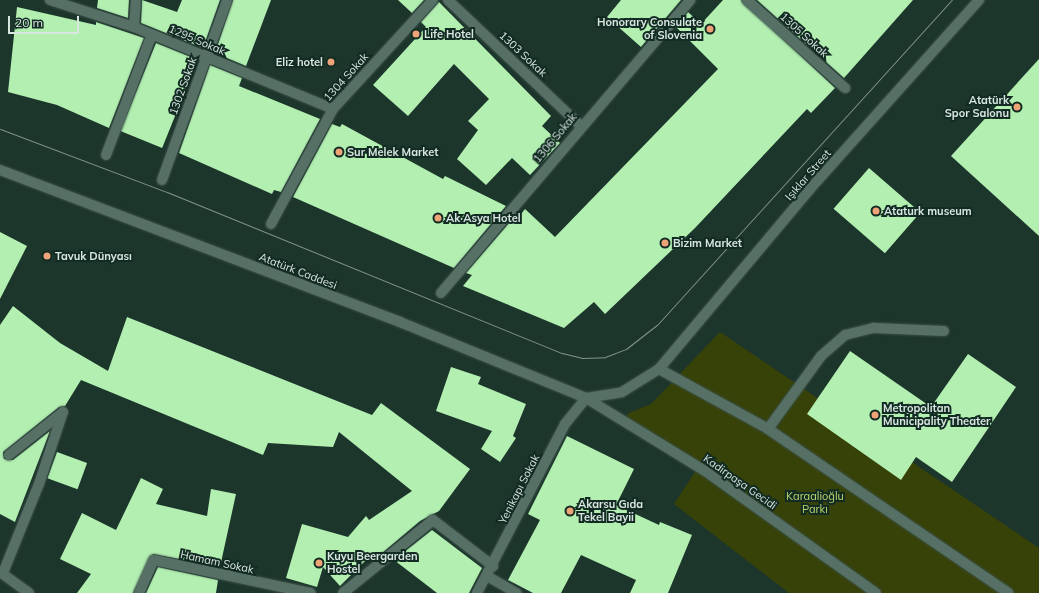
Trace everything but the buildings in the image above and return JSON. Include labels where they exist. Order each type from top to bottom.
[{"type":"street","name":"1295 Sokak","points":[[50,0],[134,27],[333,109]]},
{"type":"street","points":[[134,27],[136,0]]},
{"type":"street","name":"1302 Sokak","points":[[162,180],[227,0]]},
{"type":"street","name":"1304 Sokak","points":[[271,224],[333,109],[433,0]]},
{"type":"street","name":"1303 Sokak","points":[[448,0],[581,126]]},
{"type":"street","name":"1306 Sokak","points":[[441,293],[581,126],[690,0]]},
{"type":"street","name":"1305 Sokak","points":[[747,0],[845,88]]},
{"type":"street","name":"Işıklar Street","points":[[586,398],[622,392],[659,369],[810,189],[979,0]]},
{"type":"street","points":[[106,155],[152,34]]},
{"type":"street","name":"Atatürk Caddesi","points":[[0,170],[393,320],[586,398]]},
{"type":"street","points":[[768,428],[821,356],[845,335],[874,328],[944,331]]},
{"type":"street","points":[[659,369],[768,428],[1008,593]]},
{"type":"street","name":"Yenikapı Sokak","points":[[477,593],[493,566],[565,424],[586,398]]},
{"type":"street","name":"Kadirpaşa Gecidi","points":[[586,398],[705,471],[876,593]]},
{"type":"street","points":[[9,455],[63,412],[39,484],[1,572],[29,593]]},
{"type":"street","points":[[343,593],[433,520],[493,566]]},
{"type":"street","name":"Hamam Sokak","points":[[138,593],[154,560],[311,593]]},
{"type":"street","points":[[487,576],[517,593]]},
{"type":"green space","name":"Karaalioğlu Parkı","points":[[720,332],[1039,548],[1039,593],[789,593],[674,504],[697,469],[623,419],[629,413],[651,404]]},
{"type":"tram line","points":[[0,129],[167,192],[562,353],[582,358],[605,357],[626,349],[657,325],[952,0]]},
{"type":"place","name":"Honorary Consulate of Slovenia","points":[[710,29]]},
{"type":"place","name":"Life Hotel","points":[[416,34]]},
{"type":"place","name":"Eliz hotel","points":[[331,62]]},
{"type":"place","name":"Atatürk Spor Salonu","points":[[1017,107]]},
{"type":"place","name":"Sur Melek Market","points":[[339,152]]},
{"type":"place","name":"Ataturk museum","points":[[876,211]]},
{"type":"place","name":"Ak Asya Hotel","points":[[438,218]]},
{"type":"place","name":"Bizim Market","points":[[665,243]]},
{"type":"place","name":"Tavuk Dünyası","points":[[47,256]]},
{"type":"place","name":"Metropolitan Municipality Theater","points":[[875,415]]},
{"type":"place","name":"Akarsu Gıda Tekel Bayii","points":[[570,511]]},
{"type":"place","name":"Kuyu Beergarden Hostel","points":[[319,563]]}]
